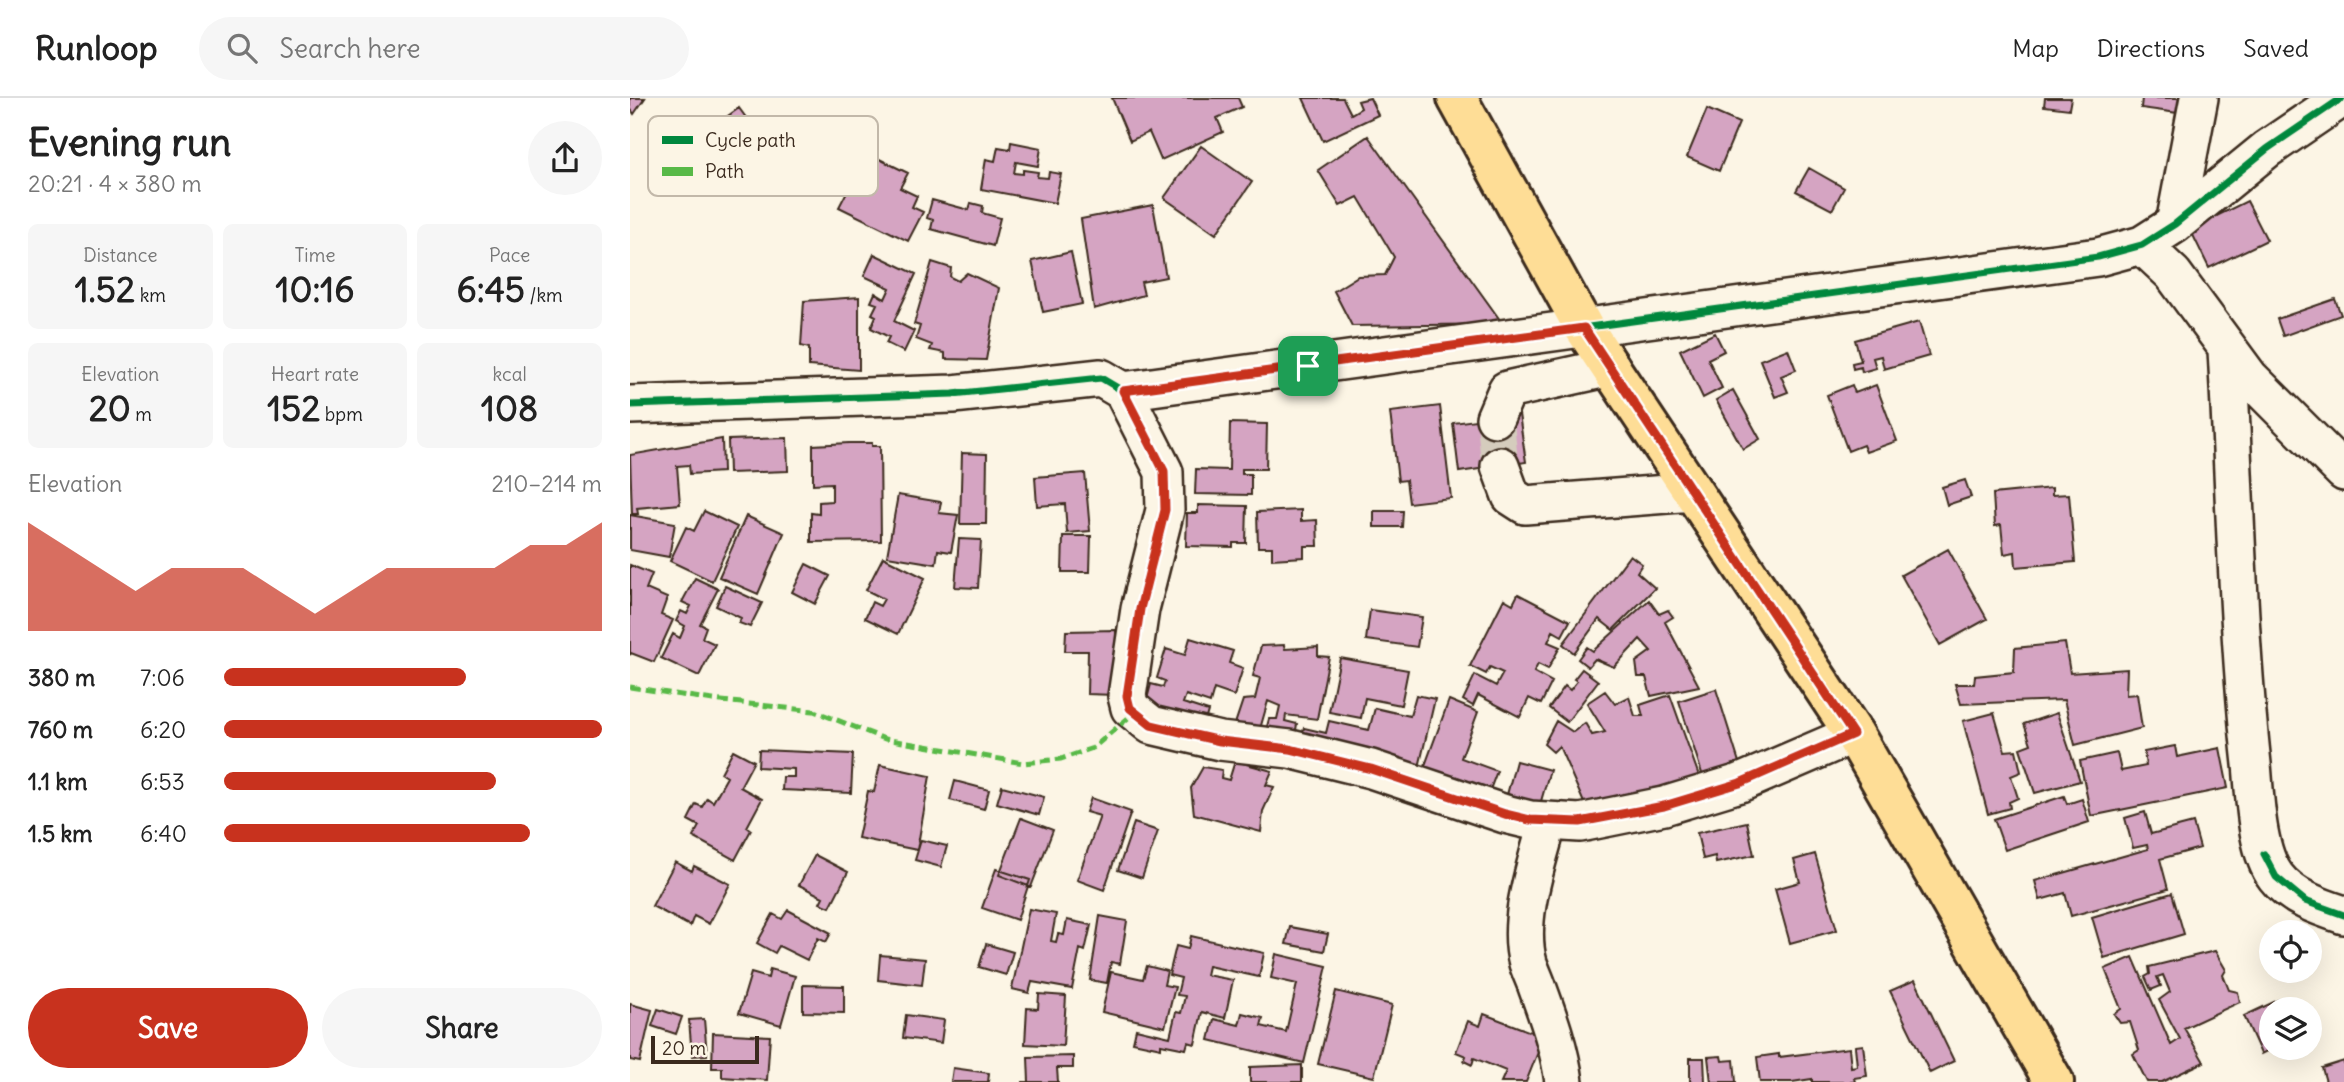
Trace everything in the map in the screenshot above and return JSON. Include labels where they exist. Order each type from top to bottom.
[{"type":"main road","points":[[1457,98],[1584,328],[1853,734],[2054,1082]]},
{"type":"street","points":[[2175,224],[2199,98]]},
{"type":"street","points":[[1123,391],[2098,257],[2142,245],[2175,224],[2267,149],[2342,98]]},
{"type":"street","points":[[2142,245],[2174,274],[2249,377],[2344,471]]},
{"type":"street","points":[[2227,350],[2244,692],[2255,799],[2264,854],[2276,877],[2305,901],[2344,915]]},
{"type":"street","points":[[1495,418],[1507,390],[1611,367]]},
{"type":"street","points":[[630,405],[953,394],[1101,377],[1123,391],[1164,471],[1165,510],[1140,609],[1127,696],[1135,713],[1151,725],[1220,741],[1290,749],[1350,763],[1530,820],[1580,822],[1664,806],[1740,783],[1853,734]]},
{"type":"street","points":[[1500,466],[1511,496],[1525,505],[1693,492]]},
{"type":"street","points":[[1548,821],[1525,916],[1528,962],[1550,1022],[1564,1082]]},
{"type":"building","points":[[630,98],[645,98],[634,114],[630,108]]},
{"type":"building","points":[[1112,98],[1238,98],[1242,107],[1217,118],[1223,132],[1161,160],[1149,132],[1130,141]]},
{"type":"building","points":[[1303,98],[1343,98],[1351,114],[1361,108],[1358,101],[1370,98],[1378,115],[1323,141]]},
{"type":"building","points":[[2045,98],[2071,98],[2069,109],[2044,106]]},
{"type":"building","points":[[2142,98],[2180,98],[2178,113],[2141,108]]},
{"type":"building","points":[[739,108],[745,116],[728,116]]},
{"type":"building","points":[[1707,109],[1739,123],[1719,171],[1687,157]]},
{"type":"building","points":[[1368,136],[1503,324],[1352,326],[1334,291],[1358,276],[1385,275],[1394,257],[1358,197],[1340,206],[1318,170]]},
{"type":"building","points":[[1011,142],[1041,148],[1038,166],[1016,162],[1014,173],[1023,174],[1023,170],[1038,172],[1037,177],[1048,178],[1049,172],[1061,174],[1055,203],[981,189],[986,159],[995,161],[998,147],[1010,149]]},
{"type":"building","points":[[1201,146],[1252,182],[1216,234],[1164,198]]},
{"type":"building","points":[[878,158],[908,173],[900,188],[917,196],[912,207],[923,212],[908,241],[839,207],[845,196],[878,196]]},
{"type":"building","points":[[1809,168],[1844,188],[1832,210],[1796,191]]},
{"type":"building","points":[[932,200],[969,210],[971,203],[983,206],[982,213],[1000,218],[993,246],[931,229],[933,220],[927,218]]},
{"type":"building","points":[[2247,201],[2267,240],[2209,268],[2190,229]]},
{"type":"building","points":[[1153,205],[1166,277],[1141,282],[1144,295],[1094,309],[1081,219]]},
{"type":"building","points":[[1071,252],[1082,304],[1043,312],[1032,261]]},
{"type":"building","points":[[874,254],[916,274],[894,321],[914,331],[904,352],[886,343],[889,337],[871,328],[876,316],[872,314],[877,304],[871,302],[875,293],[885,299],[890,288],[864,276]]},
{"type":"building","points":[[932,262],[951,268],[950,277],[958,281],[967,273],[999,288],[986,360],[945,359],[945,353],[930,350],[932,345],[916,339],[920,326],[914,324]]},
{"type":"building","points":[[859,297],[859,370],[809,366],[809,348],[801,346],[804,301]]},
{"type":"building","points":[[2335,299],[2341,315],[2283,336],[2277,319]]},
{"type":"building","points":[[1919,322],[1929,356],[1884,369],[1881,356],[1873,358],[1876,368],[1862,372],[1861,367],[1853,369],[1852,363],[1861,361],[1855,340]]},
{"type":"building","points":[[1715,333],[1724,351],[1708,359],[1722,388],[1703,398],[1680,350]]},
{"type":"building","points":[[1788,349],[1796,370],[1781,376],[1788,392],[1775,397],[1760,360]]},
{"type":"building","points":[[1852,385],[1855,393],[1876,385],[1897,441],[1866,452],[1863,445],[1848,451],[1827,395]]},
{"type":"building","points":[[1733,390],[1760,439],[1743,449],[1716,400]]},
{"type":"building","points":[[1440,406],[1451,498],[1409,503],[1406,480],[1398,481],[1390,412]]},
{"type":"building","points":[[1519,414],[1526,462],[1459,472],[1453,423]]},
{"type":"building","points":[[1230,423],[1267,424],[1266,469],[1242,469],[1242,474],[1251,474],[1251,495],[1195,494],[1196,469],[1229,470]]},
{"type":"building","points":[[787,438],[788,471],[729,473],[728,440]]},
{"type":"building","points":[[722,439],[723,472],[690,474],[689,465],[677,466],[680,504],[637,508],[638,514],[632,514],[630,455]]},
{"type":"building","points":[[872,443],[872,446],[880,446],[881,541],[811,542],[811,513],[819,514],[819,502],[832,501],[832,483],[813,484],[813,445]]},
{"type":"building","points":[[962,453],[987,454],[986,524],[960,524]]},
{"type":"building","points":[[1085,473],[1090,531],[1067,533],[1065,504],[1037,506],[1035,477]]},
{"type":"building","points":[[1965,480],[1971,497],[1947,505],[1942,487]]},
{"type":"building","points":[[2052,488],[2052,495],[2069,494],[2075,562],[2016,567],[2015,552],[2004,554],[2001,525],[1995,526],[1993,494]]},
{"type":"building","points":[[898,495],[941,502],[939,513],[958,515],[951,552],[938,550],[936,564],[887,556]]},
{"type":"building","points":[[1198,505],[1247,506],[1246,543],[1233,543],[1233,547],[1186,546],[1187,513],[1198,513]]},
{"type":"building","points":[[1301,510],[1301,521],[1317,520],[1318,546],[1304,546],[1304,557],[1272,559],[1272,547],[1258,547],[1257,512]]},
{"type":"building","points":[[704,511],[737,527],[712,581],[670,561],[686,527],[694,531]]},
{"type":"building","points":[[1374,511],[1403,511],[1402,527],[1374,527]]},
{"type":"building","points":[[630,515],[675,523],[669,557],[630,550]]},
{"type":"building","points":[[746,516],[784,533],[758,594],[719,577]]},
{"type":"building","points":[[1063,536],[1091,536],[1090,572],[1062,572]]},
{"type":"building","points":[[959,539],[981,540],[978,588],[955,587]]},
{"type":"building","points":[[1948,549],[1987,619],[1940,645],[1901,575]]},
{"type":"building","points":[[1630,555],[1642,564],[1637,572],[1655,588],[1613,630],[1599,619],[1574,653],[1563,644]]},
{"type":"building","points":[[883,557],[925,578],[898,634],[865,618],[872,602],[880,606],[884,599],[866,590]]},
{"type":"building","points":[[806,564],[830,576],[815,604],[792,592]]},
{"type":"building","points":[[630,565],[652,574],[646,589],[667,598],[661,615],[673,620],[654,662],[631,653],[630,655]]},
{"type":"building","points":[[695,578],[718,589],[700,624],[706,627],[702,638],[715,644],[699,676],[661,658],[673,634],[680,638],[685,626],[676,621],[681,611],[687,614],[691,606],[682,602]]},
{"type":"building","points":[[725,586],[762,603],[750,627],[739,623],[741,618],[716,606]]},
{"type":"building","points":[[1518,594],[1570,621],[1562,636],[1553,631],[1548,642],[1560,647],[1548,669],[1538,664],[1534,672],[1552,682],[1541,704],[1529,698],[1520,717],[1478,695],[1473,706],[1463,700],[1475,675],[1496,686],[1503,673],[1490,667],[1486,674],[1470,666],[1504,599],[1513,604]]},
{"type":"building","points":[[1649,600],[1659,614],[1668,610],[1673,617],[1665,622],[1699,686],[1651,696],[1646,677],[1638,677],[1636,662],[1651,651],[1640,639],[1614,667],[1595,659],[1588,667],[1578,659],[1587,647],[1593,651]]},
{"type":"building","points":[[1370,610],[1422,617],[1417,647],[1366,640]]},
{"type":"building","points":[[1116,630],[1115,695],[1087,694],[1088,651],[1065,651],[1066,631]]},
{"type":"building","points":[[1190,638],[1233,651],[1229,663],[1243,668],[1234,696],[1214,689],[1210,703],[1186,695],[1183,703],[1208,711],[1205,721],[1146,703],[1151,684],[1163,687],[1165,681],[1157,678],[1166,649],[1185,655]]},
{"type":"building","points":[[2065,643],[2070,673],[2127,669],[2126,695],[2137,694],[2142,728],[2075,745],[2064,700],[1961,704],[1955,684],[1974,684],[1975,676],[2014,672],[2015,648]]},
{"type":"building","points":[[1284,645],[1285,649],[1318,647],[1318,656],[1329,657],[1317,719],[1286,715],[1285,721],[1297,724],[1296,730],[1290,730],[1288,739],[1265,734],[1269,719],[1277,719],[1280,706],[1268,701],[1258,736],[1234,727],[1243,700],[1255,699],[1260,678],[1253,676],[1261,646]]},
{"type":"building","points":[[1340,658],[1408,670],[1401,705],[1365,698],[1361,718],[1329,712]]},
{"type":"building","points":[[1582,669],[1598,681],[1567,722],[1549,708],[1565,686],[1570,690]]},
{"type":"building","points":[[1716,689],[1742,772],[1705,783],[1679,701]]},
{"type":"building","points":[[1605,691],[1615,704],[1629,697],[1635,716],[1643,716],[1640,705],[1670,695],[1699,776],[1606,813],[1588,812],[1559,746],[1553,752],[1544,744],[1556,721],[1573,732],[1585,723],[1592,735],[1605,732],[1587,703]]},
{"type":"building","points":[[1416,695],[1435,699],[1417,776],[1300,743],[1304,728],[1326,733],[1329,721],[1369,730],[1375,708],[1410,716]]},
{"type":"building","points":[[1449,700],[1478,712],[1461,758],[1497,771],[1488,795],[1423,771]]},
{"type":"building","points":[[1994,713],[2005,751],[2016,750],[2021,772],[2011,776],[2018,798],[2009,802],[2010,808],[1988,814],[1963,721]]},
{"type":"building","points":[[2057,713],[2080,781],[2035,793],[2020,748],[2031,744],[2024,724]]},
{"type":"building","points":[[2175,746],[2177,757],[2220,748],[2228,788],[2091,816],[2080,761],[2117,753],[2121,771],[2146,766],[2144,752]]},
{"type":"building","points":[[733,750],[754,761],[740,787],[762,799],[747,827],[751,830],[735,860],[693,837],[699,826],[688,820],[696,804],[702,807],[707,798],[713,802],[727,777],[721,773]]},
{"type":"building","points":[[759,750],[853,754],[851,793],[782,790],[783,777],[794,777],[794,769],[758,767]]},
{"type":"building","points":[[1235,761],[1272,771],[1266,785],[1274,787],[1263,811],[1261,832],[1194,814],[1191,788],[1203,767],[1222,770],[1221,778],[1229,780]]},
{"type":"building","points":[[1516,761],[1550,770],[1537,815],[1504,806]]},
{"type":"building","points":[[880,765],[930,776],[917,850],[858,838],[868,791],[874,792]]},
{"type":"building","points":[[955,781],[989,790],[984,809],[950,800]]},
{"type":"building","points":[[1002,786],[1044,797],[1039,815],[997,803]]},
{"type":"building","points":[[2064,796],[2067,804],[2082,799],[2089,822],[2005,850],[1994,819]]},
{"type":"building","points":[[1091,798],[1131,812],[1104,890],[1077,880],[1100,816],[1086,812]]},
{"type":"building","points":[[2145,812],[2151,834],[2193,823],[2200,848],[2160,859],[2168,889],[2071,916],[2065,893],[2040,900],[2035,881],[2148,849],[2147,845],[2133,848],[2125,818]]},
{"type":"building","points":[[1021,818],[1053,830],[1031,887],[999,875]]},
{"type":"building","points":[[1747,822],[1754,855],[1716,863],[1715,856],[1703,859],[1697,833]]},
{"type":"building","points":[[1134,823],[1158,831],[1142,878],[1118,870]]},
{"type":"building","points":[[921,840],[947,846],[941,867],[915,860]]},
{"type":"building","points":[[1815,854],[1837,930],[1790,943],[1775,889],[1800,882],[1794,860]]},
{"type":"building","points":[[815,855],[848,872],[830,907],[820,903],[823,897],[799,885]]},
{"type":"building","points":[[675,862],[692,871],[694,866],[730,884],[709,924],[694,916],[690,926],[652,906]]},
{"type":"building","points":[[996,869],[1030,880],[1017,920],[982,908]]},
{"type":"building","points":[[2172,893],[2184,934],[2104,958],[2092,917]]},
{"type":"building","points":[[1029,909],[1056,914],[1051,941],[1056,942],[1058,934],[1064,935],[1067,920],[1091,925],[1085,951],[1080,949],[1072,989],[1032,982],[1029,993],[1012,989]]},
{"type":"building","points":[[788,910],[831,933],[826,942],[818,938],[807,960],[779,946],[775,953],[757,943],[773,914],[782,919]]},
{"type":"building","points":[[1100,916],[1127,921],[1120,964],[1111,962],[1107,983],[1090,980]]},
{"type":"building","points":[[1290,927],[1328,934],[1324,951],[1286,944]]},
{"type":"building","points":[[1191,936],[1264,953],[1259,977],[1208,966],[1206,975],[1233,980],[1225,1018],[1202,1012],[1195,1044],[1188,1042],[1186,1049],[1161,1044],[1161,1048],[1133,1042],[1136,1029],[1170,1037],[1176,1012],[1181,1013],[1185,996],[1177,995],[1181,978],[1169,975],[1176,946],[1188,949]]},
{"type":"building","points":[[986,944],[1013,952],[1006,975],[979,967]]},
{"type":"building","points":[[2215,951],[2226,970],[2223,975],[2229,990],[2238,992],[2240,1002],[2184,1028],[2204,1062],[2162,1082],[2147,1082],[2133,1054],[2139,1050],[2130,1022],[2120,1023],[2114,1014],[2121,1009],[2105,969],[2133,957],[2171,1045],[2180,1039],[2159,1000],[2170,992],[2163,975],[2157,977],[2161,986],[2151,990],[2145,977],[2150,974],[2149,967]]},
{"type":"building","points":[[1276,954],[1327,966],[1304,1063],[1209,1040],[1214,1019],[1239,1025],[1242,1013],[1263,1018],[1261,1026],[1286,1032],[1297,984],[1271,978]]},
{"type":"building","points":[[880,955],[925,959],[922,985],[878,980]]},
{"type":"building","points":[[1147,966],[1167,971],[1164,985],[1175,987],[1165,1027],[1102,1012],[1111,972],[1143,979]]},
{"type":"building","points":[[770,969],[795,976],[781,1025],[739,1013],[751,973],[768,978]]},
{"type":"building","points":[[1915,980],[1954,1061],[1930,1073],[1890,991]]},
{"type":"building","points":[[803,985],[844,986],[844,1013],[803,1012]]},
{"type":"building","points":[[1336,991],[1392,1005],[1374,1077],[1318,1064]]},
{"type":"building","points":[[1039,994],[1066,996],[1063,1046],[1025,1044],[1027,1008],[1038,1009]]},
{"type":"building","points":[[630,1004],[652,1010],[640,1062],[630,1060]]},
{"type":"building","points":[[658,1009],[682,1017],[676,1034],[652,1026]]},
{"type":"building","points":[[2259,1009],[2259,1050],[2244,1016]]},
{"type":"building","points":[[1484,1014],[1544,1037],[1526,1082],[1501,1082],[1506,1071],[1474,1058],[1472,1065],[1464,1061],[1466,1056],[1456,1052],[1468,1021],[1480,1026]]},
{"type":"building","points":[[906,1015],[944,1020],[941,1043],[903,1038]]},
{"type":"building","points":[[704,1019],[707,1055],[692,1056],[689,1020]]},
{"type":"building","points":[[713,1033],[770,1036],[767,1080],[722,1077],[722,1068],[712,1068]]},
{"type":"building","points":[[1863,1045],[1867,1076],[1854,1078],[1855,1082],[1812,1082],[1812,1079],[1760,1082],[1757,1057],[1779,1054],[1779,1057],[1849,1048],[1851,1067],[1857,1066],[1855,1046]]},
{"type":"building","points":[[1073,1056],[1073,1068],[1057,1068],[1058,1082],[1029,1082],[1028,1057]]},
{"type":"building","points":[[1721,1056],[1722,1061],[1734,1060],[1736,1082],[1711,1082],[1708,1057]]},
{"type":"building","points":[[1690,1058],[1704,1058],[1705,1082],[1690,1082]]},
{"type":"building","points":[[2344,1061],[2344,1082],[2326,1082],[2322,1068]]},
{"type":"building","points":[[1302,1065],[1302,1082],[1250,1082],[1250,1067]]},
{"type":"building","points":[[953,1068],[989,1073],[988,1082],[951,1082]]},
{"type":"tunnel","points":[[1495,418],[1500,466]]},
{"type":"marked path","points":[[630,687],[713,700],[814,711],[885,739],[1023,763],[1061,759],[1093,748],[1134,713]]},
{"type":"cycle path","points":[[1123,391],[2098,257],[2142,245],[2175,224],[2267,149],[2342,98]]},
{"type":"cycle path","points":[[630,405],[953,394],[1101,378],[1123,391],[1164,472],[1165,510],[1140,609],[1127,696],[1130,708],[1151,725],[1220,741],[1290,749],[1371,769],[1530,820],[1580,823],[1664,806],[1740,783],[1854,734]]},
{"type":"cycle path","points":[[2264,854],[2276,877],[2305,901],[2344,915]]},
{"type":"route","points":[[1584,328],[1853,734],[1740,783],[1664,806],[1580,822],[1530,820],[1371,769],[1290,749],[1220,741],[1151,725],[1139,717],[1130,708],[1127,696],[1140,609],[1165,510],[1164,471],[1123,391],[1308,366],[1584,328]]}]
